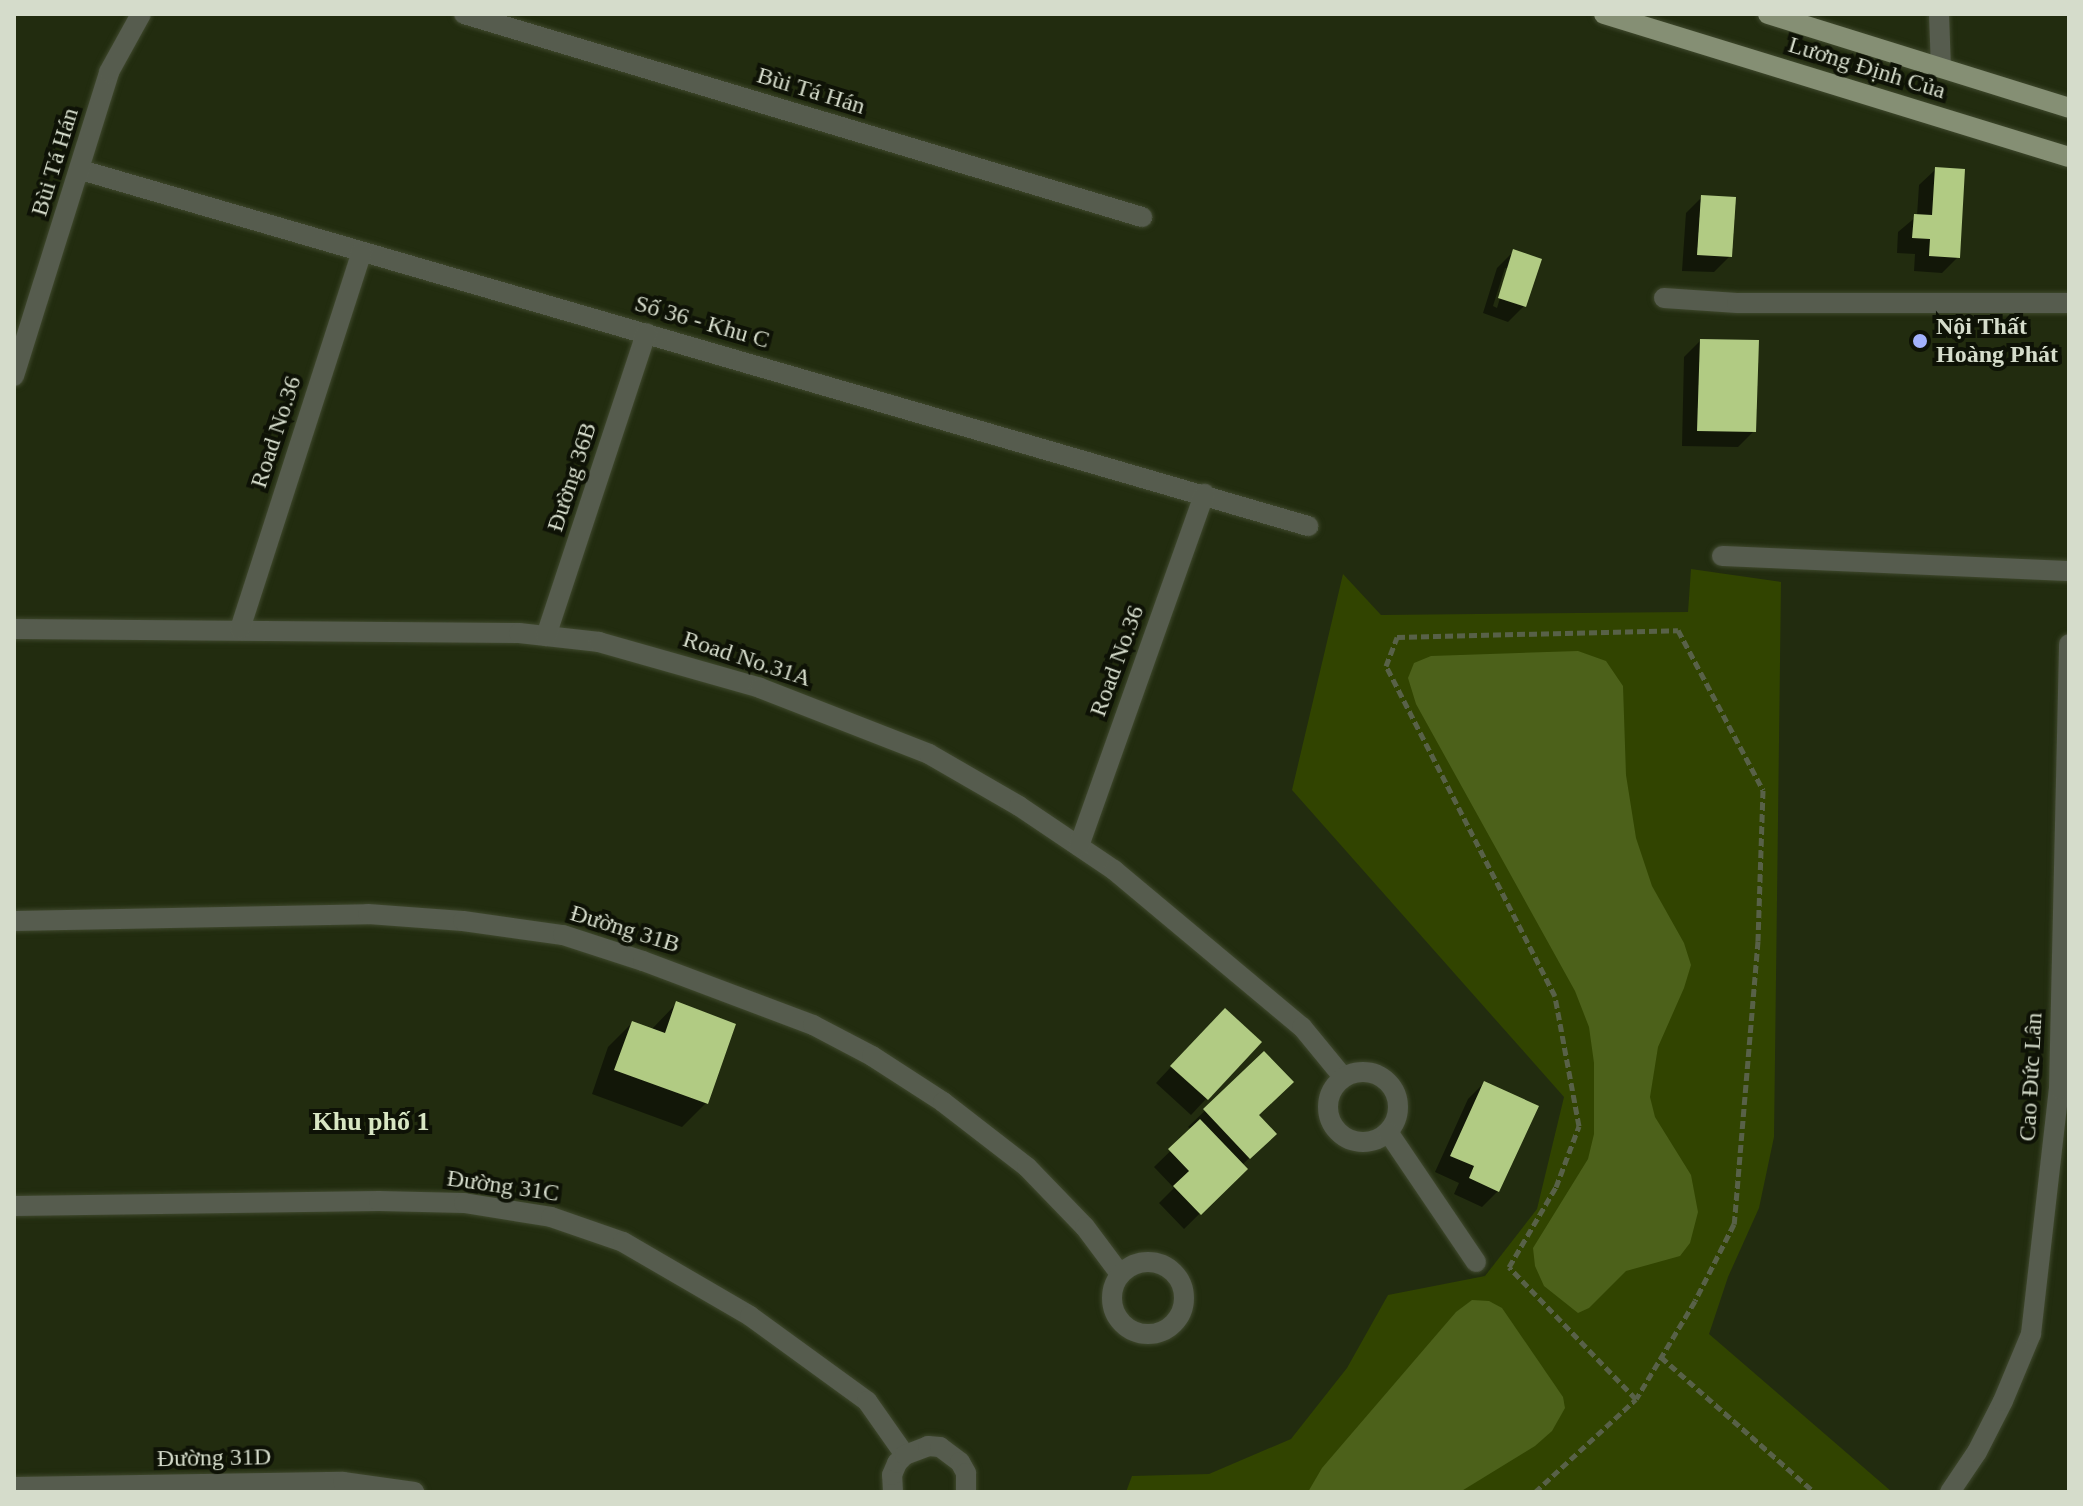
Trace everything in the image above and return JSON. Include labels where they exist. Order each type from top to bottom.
[{"type":"main road","name":"Lương Định Của","points":[[1604,14],[2069,157]]},
{"type":"main road","name":"Lương Định Của","points":[[1768,14],[2069,108]]},
{"type":"street","name":"Bùi Tá Hán","points":[[14,376],[81,170],[109,72],[141,14]]},
{"type":"street","name":"Bùi Tá Hán","points":[[464,14],[1142,217]]},
{"type":"street","points":[[1939,14],[1941,68]]},
{"type":"street","name":"Số 36 - Khu C","points":[[81,170],[1308,526]]},
{"type":"street","name":"Road No.36","points":[[240,629],[362,252]]},
{"type":"street","points":[[1664,298],[1737,303],[2069,303]]},
{"type":"street","name":"Đường 36B","points":[[546,636],[646,333]]},
{"type":"street","name":"Road No.36","points":[[1079,846],[1204,494]]},
{"type":"street","points":[[1722,556],[2069,571]]},
{"type":"street","name":"Road No.31A","points":[[14,629],[425,630],[546,636],[599,642],[760,688],[929,754],[1079,846],[1114,870],[1302,1027],[1343,1077]]},
{"type":"street","name":"Cao Đức Lân","points":[[1950,1492],[1977,1452],[2003,1401],[2031,1334],[2064,1089],[2069,644]]},
{"type":"street","name":"Đường 31B","points":[[14,921],[368,914],[463,921],[563,935],[643,961],[813,1025],[872,1056],[931,1094],[1027,1167],[1085,1227],[1120,1274]]},
{"type":"street","points":[[1365,1071],[1376,1074],[1393,1088],[1398,1111],[1388,1132],[1366,1142],[1343,1136],[1334,1128],[1327,1107],[1335,1085],[1343,1077],[1365,1071]]},
{"type":"street","points":[[1388,1132],[1476,1262]]},
{"type":"street","name":"Đường 31C","points":[[14,1206],[379,1201],[464,1203],[551,1217],[623,1242],[750,1316],[867,1401],[905,1455]]},
{"type":"street","points":[[893,1492],[892,1475],[905,1455],[928,1446],[951,1453],[966,1473],[966,1492]]},
{"type":"street","name":"Đường 31D","points":[[14,1487],[343,1482],[414,1492]]},
{"type":"path","points":[[1535,1492],[1636,1399],[1695,1301],[1734,1224],[1758,941],[1763,790],[1678,630],[1397,637],[1386,666],[1555,996],[1579,1126],[1556,1187],[1509,1267],[1636,1399]]},
{"type":"path","points":[[1661,1357],[1814,1492]]},
{"type":"shaded area","points":[[1691,569],[1781,582],[1774,1137],[1759,1208],[1728,1277],[1709,1334],[1892,1492],[1126,1492],[1132,1476],[1209,1474],[1291,1439],[1347,1368],[1388,1295],[1485,1276],[1537,1209],[1564,1097],[1292,790],[1343,574],[1381,615],[1688,612]]},
{"type":"shaded area","points":[[1578,651],[1606,661],[1623,686],[1626,775],[1636,838],[1652,886],[1684,943],[1691,965],[1658,1047],[1650,1097],[1655,1117],[1691,1175],[1698,1212],[1690,1243],[1680,1256],[1626,1271],[1589,1308],[1578,1313],[1544,1286],[1535,1266],[1533,1248],[1588,1159],[1594,1134],[1594,1063],[1589,1027],[1575,991],[1416,704],[1408,678],[1414,663],[1431,656]]},
{"type":"shaded area","points":[[1472,1300],[1489,1301],[1502,1308],[1563,1397],[1565,1408],[1552,1431],[1535,1446],[1460,1492],[1308,1492],[1322,1468],[1456,1312]]},
{"type":"building","points":[[1935,167],[1965,169],[1960,258],[1929,256],[1930,239],[1912,238],[1914,214],[1932,215]]},
{"type":"building","points":[[1701,195],[1736,197],[1732,257],[1697,255]]},
{"type":"building","points":[[1513,249],[1542,259],[1526,307],[1498,298]]},
{"type":"building","points":[[1700,339],[1759,340],[1756,432],[1697,431]]},
{"type":"building","points":[[676,1001],[736,1024],[708,1104],[614,1070],[632,1021],[665,1033]]},
{"type":"building","points":[[1225,1008],[1262,1042],[1208,1100],[1170,1066]]},
{"type":"building","points":[[1264,1051],[1294,1082],[1259,1115],[1277,1134],[1250,1159],[1203,1109]]},
{"type":"building","points":[[1484,1081],[1539,1106],[1499,1192],[1469,1178],[1474,1166],[1450,1156]]},
{"type":"building","points":[[1200,1119],[1248,1169],[1201,1215],[1173,1186],[1189,1171],[1168,1149]]},
{"type":"place","name":"Nội Thất Hoàng Phát","points":[[1920,341]]},
{"type":"district","name":"Khu phố 1","points":[[371,1122]]}]
